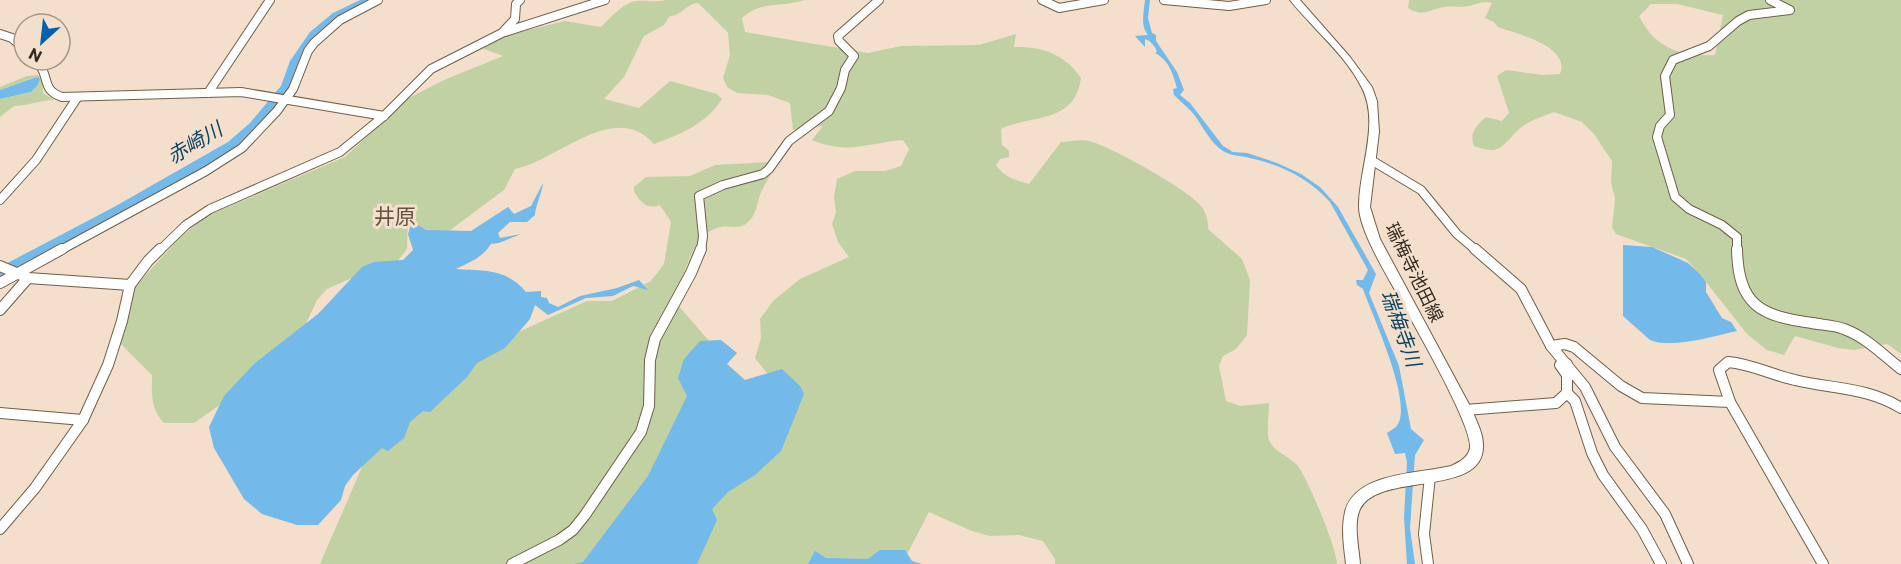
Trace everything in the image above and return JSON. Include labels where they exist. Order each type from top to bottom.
[{"type":"main road","name":"瑞梅寺池田線","points":[[1295,0],[1347,58],[1366,87],[1374,108],[1371,160],[1364,207],[1374,239],[1465,410],[1475,437],[1475,455],[1457,469],[1430,476]]},
{"type":"main road","points":[[1353,564],[1353,512],[1361,496],[1379,486],[1430,476]]},
{"type":"street","points":[[208,93],[270,0]]},
{"type":"street","points":[[0,283],[242,148],[261,130],[293,89],[308,51],[314,43],[340,20],[378,0]]},
{"type":"street","points":[[502,33],[515,19],[518,2],[508,0]]},
{"type":"street","points":[[0,529],[35,488],[83,420],[108,365],[122,321],[130,285],[148,261],[198,216],[271,181],[331,157],[384,116],[431,69],[502,33],[605,0]]},
{"type":"street","points":[[512,564],[564,536],[578,524],[596,500],[609,476],[640,435],[647,415],[648,361],[656,337],[695,264],[701,248],[703,230],[698,205],[699,196],[723,185],[763,174],[789,141],[816,123],[828,111],[841,88],[844,70],[854,56],[839,41],[838,36],[879,0]]},
{"type":"street","points":[[1042,0],[1059,9],[1104,0]]},
{"type":"street","points":[[1164,0],[1230,5],[1249,5],[1266,0]]},
{"type":"street","points":[[1770,0],[1790,10],[1782,13],[1750,14],[1739,19],[1710,45],[1677,58],[1669,64],[1665,71],[1670,115],[1660,126],[1658,137],[1675,197],[1681,203],[1714,220],[1737,237],[1736,270],[1742,288],[1752,305],[1767,315],[1782,320],[1844,328],[1901,369]]},
{"type":"street","points":[[46,72],[47,88],[52,94],[77,98],[241,92],[384,116]]},
{"type":"street","points":[[0,200],[36,160],[77,98]]},
{"type":"street","points":[[1371,160],[1421,190],[1457,234],[1521,289],[1551,346],[1585,387],[1615,447],[1665,514],[1688,564]]},
{"type":"street","points":[[3,268],[28,278],[130,285]]},
{"type":"street","points":[[0,310],[28,278]]},
{"type":"street","points":[[1551,346],[1566,344],[1580,351],[1621,389],[1633,396],[1730,402]]},
{"type":"street","points":[[1823,564],[1730,402],[1719,370],[1728,362],[1743,363],[1800,381],[1866,390],[1880,394],[1901,408]]},
{"type":"street","points":[[1567,364],[1560,365],[1567,375],[1567,393],[1575,401],[1592,453],[1603,475],[1642,529],[1661,564]]},
{"type":"street","points":[[1465,410],[1549,405],[1556,403],[1567,393]]},
{"type":"street","points":[[0,412],[83,420]]},
{"type":"street","points":[[1428,564],[1424,534],[1430,476]]},
{"type":"green space","points":[[805,0],[764,7],[750,12],[742,18],[745,32],[868,53],[901,46],[979,45],[1016,34],[1014,47],[1044,50],[1068,63],[1081,78],[1077,93],[1070,103],[1051,115],[1001,129],[1002,145],[1009,151],[1009,157],[1000,159],[996,165],[1006,175],[1029,184],[1061,142],[1089,141],[1115,151],[1149,170],[1182,190],[1202,207],[1207,218],[1208,229],[1242,259],[1250,280],[1247,335],[1236,349],[1223,356],[1219,366],[1226,401],[1240,406],[1269,403],[1269,441],[1293,461],[1302,472],[1327,529],[1337,564],[1055,564],[1055,559],[1043,541],[1019,535],[990,536],[972,531],[929,512],[902,564],[679,564],[695,509],[787,398],[755,358],[761,338],[760,319],[773,301],[800,279],[849,257],[838,242],[832,224],[836,212],[834,197],[837,179],[855,171],[885,171],[901,166],[909,149],[903,140],[858,147],[837,147],[812,140],[823,126],[793,130],[790,103],[768,95],[737,93],[727,87],[723,78],[730,55],[728,33],[698,3],[670,16],[664,25],[644,36],[624,77],[604,99],[639,108],[670,81],[717,94],[722,99],[701,122],[654,144],[639,132],[622,128],[604,130],[586,137],[531,164],[515,169],[504,190],[445,234],[416,231],[408,217],[407,249],[392,268],[372,269],[327,289],[317,300],[304,328],[231,397],[194,423],[164,423],[154,406],[152,375],[116,339],[134,288],[180,237],[209,215],[345,157],[407,99],[444,80],[503,56],[479,47],[496,38],[565,21],[601,27],[617,11],[631,2]]},
{"type":"green space","points":[[1409,0],[1901,0],[1901,354],[1887,344],[1854,350],[1795,336],[1784,355],[1767,350],[1747,334],[1686,259],[1616,234],[1612,227],[1615,199],[1611,182],[1612,161],[1594,134],[1582,122],[1554,112],[1526,124],[1497,149],[1474,146],[1473,133],[1482,120],[1486,117],[1502,121],[1509,113],[1497,76],[1506,70],[1542,75],[1560,74],[1561,64],[1558,56],[1540,43],[1498,27],[1494,22],[1485,18],[1492,3],[1466,7],[1448,6],[1422,13],[1408,8]],"holes":[[[1651,4],[1677,4],[1723,15],[1715,55],[1691,54],[1670,48],[1653,36],[1639,16]]]},
{"type":"green space","points":[[38,75],[42,78],[43,93],[54,100],[14,106],[0,117],[0,99],[31,92],[37,86],[38,79],[37,77],[0,90],[0,87],[27,76]]},
{"type":"green space","points":[[768,162],[774,169],[750,220],[741,226],[721,227],[711,231],[702,237],[690,258],[681,283],[677,304],[716,349],[602,564],[320,564],[375,437],[503,339],[587,301],[612,301],[651,281],[664,264],[671,222],[660,205],[648,206],[641,202],[634,187],[646,177],[690,176],[715,165]]},
{"type":"water","name":"瑞梅寺川","points":[[1145,0],[1150,0],[1148,18],[1152,33],[1156,35],[1156,41],[1177,72],[1184,90],[1180,95],[1190,103],[1223,146],[1233,152],[1247,153],[1277,163],[1301,174],[1320,187],[1338,207],[1376,274],[1369,293],[1399,366],[1411,429],[1424,440],[1415,455],[1410,528],[1415,564],[1407,564],[1404,518],[1407,462],[1405,453],[1395,454],[1387,433],[1398,424],[1401,412],[1400,396],[1382,337],[1363,289],[1357,285],[1356,280],[1363,280],[1368,270],[1330,202],[1313,186],[1283,169],[1222,151],[1211,140],[1191,111],[1174,95],[1173,89],[1177,88],[1167,63],[1155,53],[1157,52],[1151,42],[1145,39],[1145,47],[1135,36],[1148,35],[1143,23]]},
{"type":"water","points":[[37,77],[40,79],[31,92],[0,99],[0,90]]},
{"type":"water","points":[[543,183],[535,215],[527,222],[510,222],[498,233],[500,238],[521,234],[491,244],[480,256],[456,269],[494,272],[511,279],[526,292],[541,291],[541,297],[547,298],[549,303],[558,307],[580,296],[617,288],[639,280],[648,290],[633,286],[613,296],[586,298],[548,315],[535,305],[530,319],[505,348],[477,363],[467,377],[430,412],[423,411],[410,422],[404,438],[388,451],[382,448],[353,475],[345,486],[341,500],[318,525],[297,525],[262,514],[244,499],[214,448],[209,427],[224,396],[255,363],[318,314],[362,267],[374,262],[403,260],[413,250],[408,234],[412,221],[426,230],[471,231],[508,207],[514,214],[531,206]]},
{"type":"water","points":[[1623,245],[1652,247],[1688,263],[1706,282],[1706,292],[1722,318],[1731,322],[1737,331],[1681,342],[1650,340],[1623,316]]},
{"type":"water","points":[[721,340],[737,353],[727,364],[745,380],[782,369],[800,386],[804,394],[781,451],[755,475],[728,492],[712,509],[717,520],[697,564],[574,564],[583,562],[648,476],[687,396],[678,378],[684,359],[700,341]]},
{"type":"water","points":[[880,550],[905,550],[912,561],[922,564],[808,564],[815,551],[826,558],[868,559]]},
{"type":"waterway","name":"赤崎川","points":[[0,274],[120,211],[233,146],[255,126],[287,87],[297,61],[315,35],[338,16],[370,0]]},
{"type":"district","name":"井原","points":[[395,215]]}]
